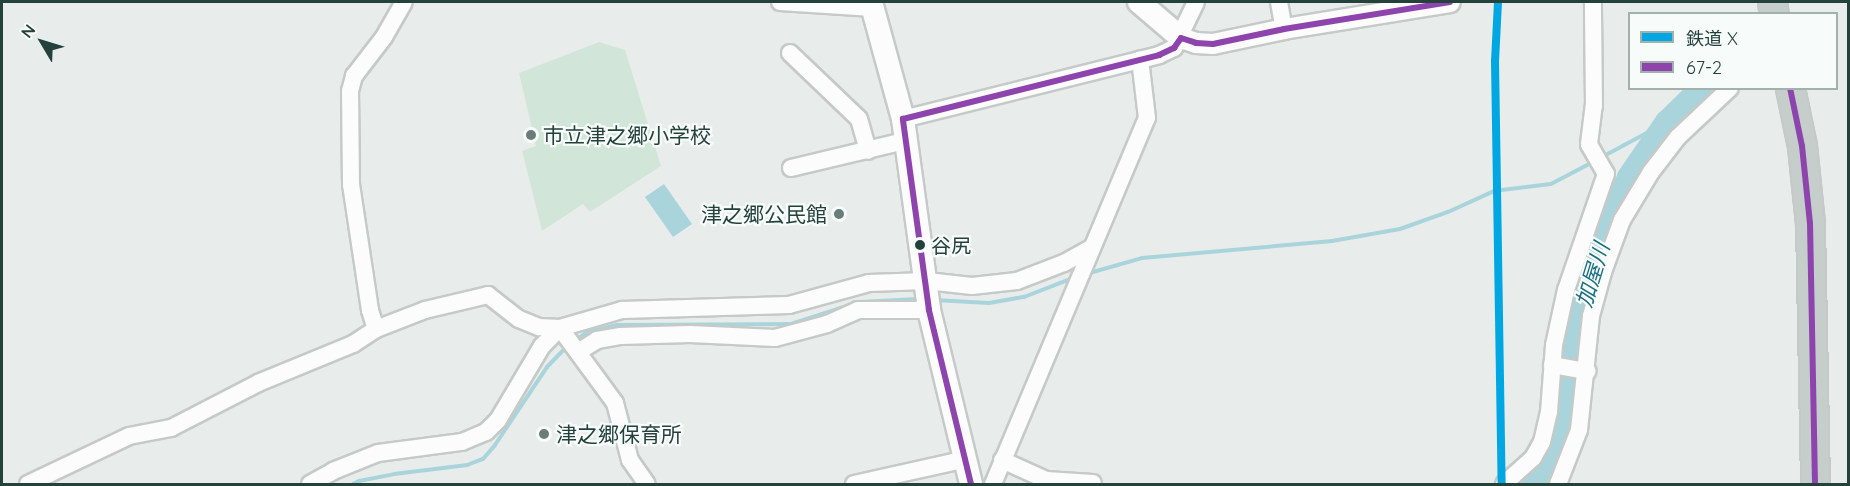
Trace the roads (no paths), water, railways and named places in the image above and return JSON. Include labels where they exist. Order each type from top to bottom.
[{"type":"highway","points":[[1790,90],[1802,146],[1810,223],[1815,484]]},
{"type":"highway","points":[[1805,90],[1825,220],[1828,484]]},
{"type":"main road","points":[[1139,2],[1180,38]]},
{"type":"main road","points":[[872,5],[904,130],[928,297],[971,484]]},
{"type":"street","points":[[376,329],[370,310],[351,185],[350,91],[354,76],[384,38],[404,2]]},
{"type":"street","points":[[780,2],[872,5]]},
{"type":"street","points":[[791,168],[868,152],[904,130],[1174,48],[1196,2]]},
{"type":"street","points":[[1279,2],[1284,29]]},
{"type":"street","points":[[1180,38],[1197,43],[1213,44],[1284,29],[1450,2]]},
{"type":"street","points":[[1504,484],[1533,458],[1542,441],[1549,412],[1566,290],[1606,174],[1589,144],[1594,106],[1593,2]]},
{"type":"street","points":[[790,53],[859,119],[868,152]]},
{"type":"street","points":[[993,484],[1147,118],[1140,59]]},
{"type":"street","points":[[1558,484],[1579,430],[1591,316],[1603,272],[1622,220],[1651,172],[1678,137],[1728,90]]},
{"type":"street","points":[[578,352],[597,340],[620,336],[690,334],[775,338],[828,324],[858,310],[972,286],[1017,281],[1064,263],[1091,248]]},
{"type":"street","points":[[28,484],[129,436],[171,428],[258,383],[353,344],[376,329],[425,310],[488,295],[519,320],[539,327],[560,328],[622,310],[789,305],[869,283],[928,297]]},
{"type":"street","points":[[688,308],[690,334]]},
{"type":"street","points":[[560,328],[615,403],[630,460],[646,484]]},
{"type":"street","points":[[310,484],[333,471],[378,453],[462,442],[486,432],[498,420],[542,346],[560,328]]},
{"type":"street","points":[[1555,365],[1585,370]]},
{"type":"street","points":[[854,484],[967,459]]},
{"type":"street","points":[[1002,460],[1046,480],[1093,483]]},
{"type":"water","points":[[664,184],[692,224],[673,237],[645,197]]},
{"type":"waterway","name":"加屋川","points":[[1534,484],[1544,476],[1556,448],[1583,298],[1596,253],[1613,212],[1629,177],[1667,122],[1700,90]]},
{"type":"waterway","points":[[1602,157],[1667,122]]},
{"type":"waterway","points":[[1086,274],[1142,258],[1332,241],[1400,229],[1448,212],[1494,191],[1551,184],[1595,161]]},
{"type":"waterway","points":[[935,300],[989,303],[1024,297],[1073,278]]},
{"type":"waterway","points":[[860,302],[918,299]]},
{"type":"waterway","points":[[576,340],[587,332],[617,325],[791,324],[847,306]]},
{"type":"waterway","points":[[353,484],[394,474],[467,465],[483,459],[495,445],[547,367],[567,346]]},
{"type":"rail line","name":"X","points":[[1498,2],[1495,61],[1502,484]]},
{"type":"place","name":"市立津之郷小学校","points":[[531,135]]},
{"type":"place","name":"津之郷公民館","points":[[839,214]]},
{"type":"place","name":"谷尻","points":[[920,245]]},
{"type":"place","name":"津之郷保育所","points":[[544,434]]}]
